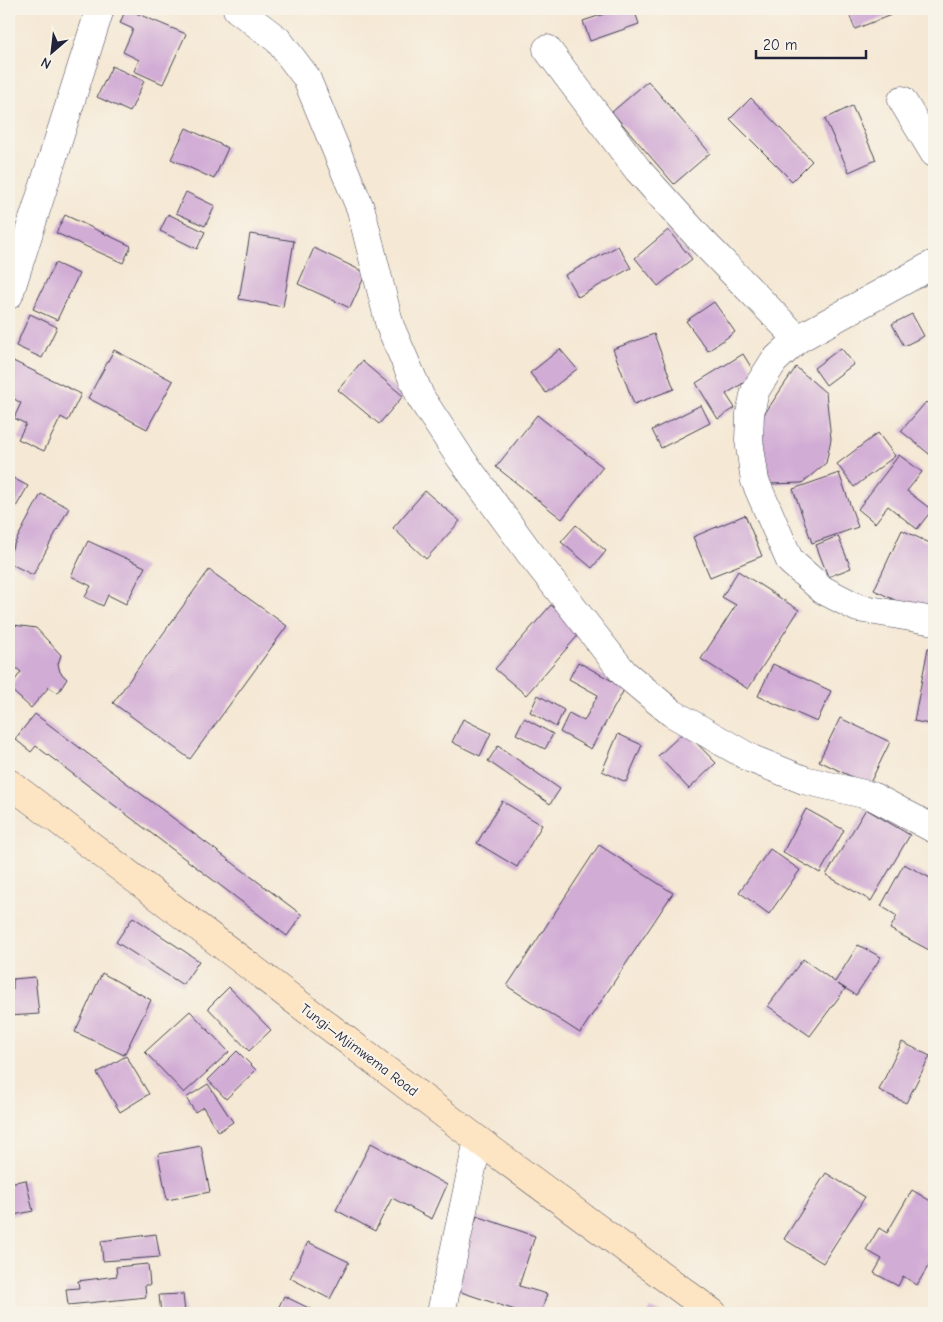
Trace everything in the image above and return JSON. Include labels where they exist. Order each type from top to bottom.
[{"type":"street","points":[[9,295],[100,9]]},
{"type":"street","points":[[237,9],[278,40],[306,77],[362,210],[390,326],[421,398],[459,456],[529,552],[624,673],[672,714],[752,759],[804,780],[872,796],[934,830]]},
{"type":"street","points":[[547,49],[638,170],[702,240],[798,339]]},
{"type":"street","points":[[902,100],[934,153]]},
{"type":"street","points":[[934,264],[798,339],[774,361],[755,391],[749,440],[754,481],[790,561],[823,590],[858,608],[934,620]]},
{"type":"street","name":"Tungi—Mjimwema Road","points":[[9,783],[478,1140],[713,1313]]},
{"type":"street","points":[[441,1313],[478,1140]]},
{"type":"building","points":[[126,9],[186,34],[163,84],[134,71],[139,60],[123,52],[133,29],[120,23]]},
{"type":"building","points":[[619,9],[634,9],[639,24],[590,41],[583,21]]},
{"type":"building","points":[[847,9],[889,9],[891,15],[855,29]]},
{"type":"building","points":[[112,66],[144,81],[130,112],[97,97]]},
{"type":"building","points":[[648,81],[710,153],[674,184],[612,112]]},
{"type":"building","points":[[751,98],[812,161],[792,181],[730,119]]},
{"type":"building","points":[[852,106],[876,160],[849,172],[825,119]]},
{"type":"building","points":[[186,128],[228,148],[214,179],[171,159]]},
{"type":"building","points":[[186,192],[215,206],[205,226],[176,213]]},
{"type":"building","points":[[168,214],[205,232],[197,249],[160,231]]},
{"type":"building","points":[[65,215],[131,246],[123,263],[56,233]]},
{"type":"building","points":[[668,230],[692,259],[658,286],[635,258]]},
{"type":"building","points":[[250,234],[294,241],[283,307],[239,299]]},
{"type":"building","points":[[618,246],[631,268],[578,297],[565,275]]},
{"type":"building","points":[[314,248],[366,273],[350,308],[298,284]]},
{"type":"building","points":[[55,263],[79,274],[57,320],[33,309]]},
{"type":"building","points":[[714,302],[735,332],[708,351],[686,321]]},
{"type":"building","points":[[30,314],[57,327],[42,358],[16,346]]},
{"type":"building","points":[[912,314],[924,336],[904,346],[892,324]]},
{"type":"building","points":[[934,319],[934,331],[929,322]]},
{"type":"building","points":[[654,334],[674,389],[634,404],[613,349]]},
{"type":"building","points":[[841,348],[854,364],[826,385],[814,368]]},
{"type":"building","points":[[560,349],[577,369],[546,393],[530,373]]},
{"type":"building","points":[[114,350],[173,381],[147,429],[88,398]]},
{"type":"building","points":[[743,354],[756,375],[726,394],[735,408],[718,419],[696,383]]},
{"type":"building","points":[[9,359],[81,394],[68,421],[61,417],[44,451],[18,439],[26,424],[14,418],[21,403],[9,396],[9,389],[15,377],[9,374]]},
{"type":"building","points":[[362,361],[403,396],[379,424],[338,390]]},
{"type":"building","points":[[796,367],[826,393],[831,439],[826,463],[802,483],[770,484],[757,425]]},
{"type":"building","points":[[926,402],[934,410],[934,458],[901,431]]},
{"type":"building","points":[[701,405],[710,423],[661,448],[652,430]]},
{"type":"building","points":[[537,415],[603,467],[562,519],[496,467]]},
{"type":"building","points":[[878,433],[895,456],[854,487],[837,464]]},
{"type":"building","points":[[899,455],[922,472],[907,491],[932,510],[917,529],[888,506],[875,523],[858,509]]},
{"type":"building","points":[[839,473],[858,527],[812,543],[793,489]]},
{"type":"building","points":[[9,476],[28,486],[9,519]]},
{"type":"building","points":[[425,491],[460,521],[426,559],[393,528]]},
{"type":"building","points":[[41,494],[69,508],[33,575],[9,563],[9,554]]},
{"type":"building","points":[[745,515],[762,556],[710,577],[693,537]]},
{"type":"building","points":[[576,525],[606,551],[592,568],[561,542]]},
{"type":"building","points":[[902,530],[934,545],[934,608],[930,617],[874,590]]},
{"type":"building","points":[[838,536],[851,568],[828,577],[816,545]]},
{"type":"building","points":[[88,541],[145,567],[126,604],[108,595],[103,606],[85,597],[91,586],[71,576]]},
{"type":"building","points":[[209,570],[287,626],[190,759],[113,703]]},
{"type":"building","points":[[738,571],[799,610],[748,689],[701,659],[736,605],[722,597]]},
{"type":"building","points":[[551,605],[581,632],[526,695],[495,669]]},
{"type":"building","points":[[14,625],[36,628],[61,655],[58,664],[60,672],[67,679],[58,693],[49,687],[31,708],[9,688],[21,672],[9,662],[9,630]]},
{"type":"building","points":[[928,648],[934,649],[934,725],[914,721]]},
{"type":"building","points":[[578,662],[625,688],[591,749],[560,732],[569,713],[584,721],[598,695],[569,679]]},
{"type":"building","points":[[773,664],[831,691],[817,722],[758,696]]},
{"type":"building","points":[[538,695],[564,710],[556,727],[530,712]]},
{"type":"building","points":[[35,714],[302,915],[287,936],[36,746],[31,752],[15,739]]},
{"type":"building","points":[[524,718],[553,734],[545,749],[516,734]]},
{"type":"building","points":[[840,718],[890,742],[869,785],[819,761]]},
{"type":"building","points":[[463,719],[491,733],[480,756],[452,742]]},
{"type":"building","points":[[685,731],[716,763],[689,789],[658,756]]},
{"type":"building","points":[[618,734],[642,745],[626,782],[602,771]]},
{"type":"building","points":[[498,746],[560,789],[550,804],[488,761]]},
{"type":"building","points":[[502,801],[542,825],[517,867],[477,843]]},
{"type":"building","points":[[806,809],[844,830],[820,873],[783,852]]},
{"type":"building","points":[[866,809],[910,835],[871,901],[826,875]]},
{"type":"building","points":[[599,845],[673,893],[580,1033],[507,986]]},
{"type":"building","points":[[770,849],[800,870],[769,914],[739,892]]},
{"type":"building","points":[[904,864],[934,880],[934,940],[929,950],[890,929],[897,916],[881,906]]},
{"type":"building","points":[[133,917],[199,961],[183,985],[116,942]]},
{"type":"building","points":[[858,945],[881,957],[856,995],[838,984],[845,989],[810,1036],[768,1006],[803,959],[835,982]]},
{"type":"building","points":[[102,973],[151,1000],[124,1055],[75,1032]]},
{"type":"building","points":[[35,977],[39,1014],[9,1016],[9,990],[13,989],[13,979]]},
{"type":"building","points":[[229,987],[271,1030],[249,1051],[208,1008]]},
{"type":"building","points":[[190,1011],[229,1052],[184,1093],[145,1052]]},
{"type":"building","points":[[902,1042],[930,1056],[906,1103],[879,1090]]},
{"type":"building","points":[[237,1051],[256,1070],[226,1099],[208,1080]]},
{"type":"building","points":[[126,1056],[149,1094],[120,1112],[97,1073]]},
{"type":"building","points":[[208,1084],[233,1122],[218,1132],[203,1107],[195,1112],[186,1098]]},
{"type":"building","points":[[371,1143],[447,1185],[432,1219],[392,1198],[375,1231],[336,1210]]},
{"type":"building","points":[[201,1146],[210,1192],[167,1200],[158,1154]]},
{"type":"building","points":[[826,1173],[865,1197],[823,1263],[784,1239]]},
{"type":"building","points":[[26,1180],[33,1211],[9,1216],[9,1183]]},
{"type":"building","points":[[912,1190],[934,1203],[934,1256],[917,1285],[903,1276],[898,1286],[874,1273],[882,1259],[866,1250],[879,1228],[887,1233]]},
{"type":"building","points":[[477,1216],[535,1236],[519,1286],[547,1294],[541,1313],[524,1313],[452,1289]]},
{"type":"building","points":[[156,1234],[160,1257],[103,1261],[101,1241]]},
{"type":"building","points":[[308,1242],[349,1262],[330,1299],[290,1278]]},
{"type":"building","points":[[148,1264],[150,1285],[145,1285],[146,1297],[68,1305],[66,1289],[79,1288],[78,1281],[117,1276],[116,1267]]},
{"type":"building","points":[[183,1294],[185,1313],[161,1313],[159,1295]]},
{"type":"building","points":[[284,1296],[319,1313],[276,1313]]},
{"type":"building","points":[[123,1308],[124,1313],[58,1313],[58,1311]]},
{"type":"building","points":[[651,1308],[662,1313],[648,1313]]}]
